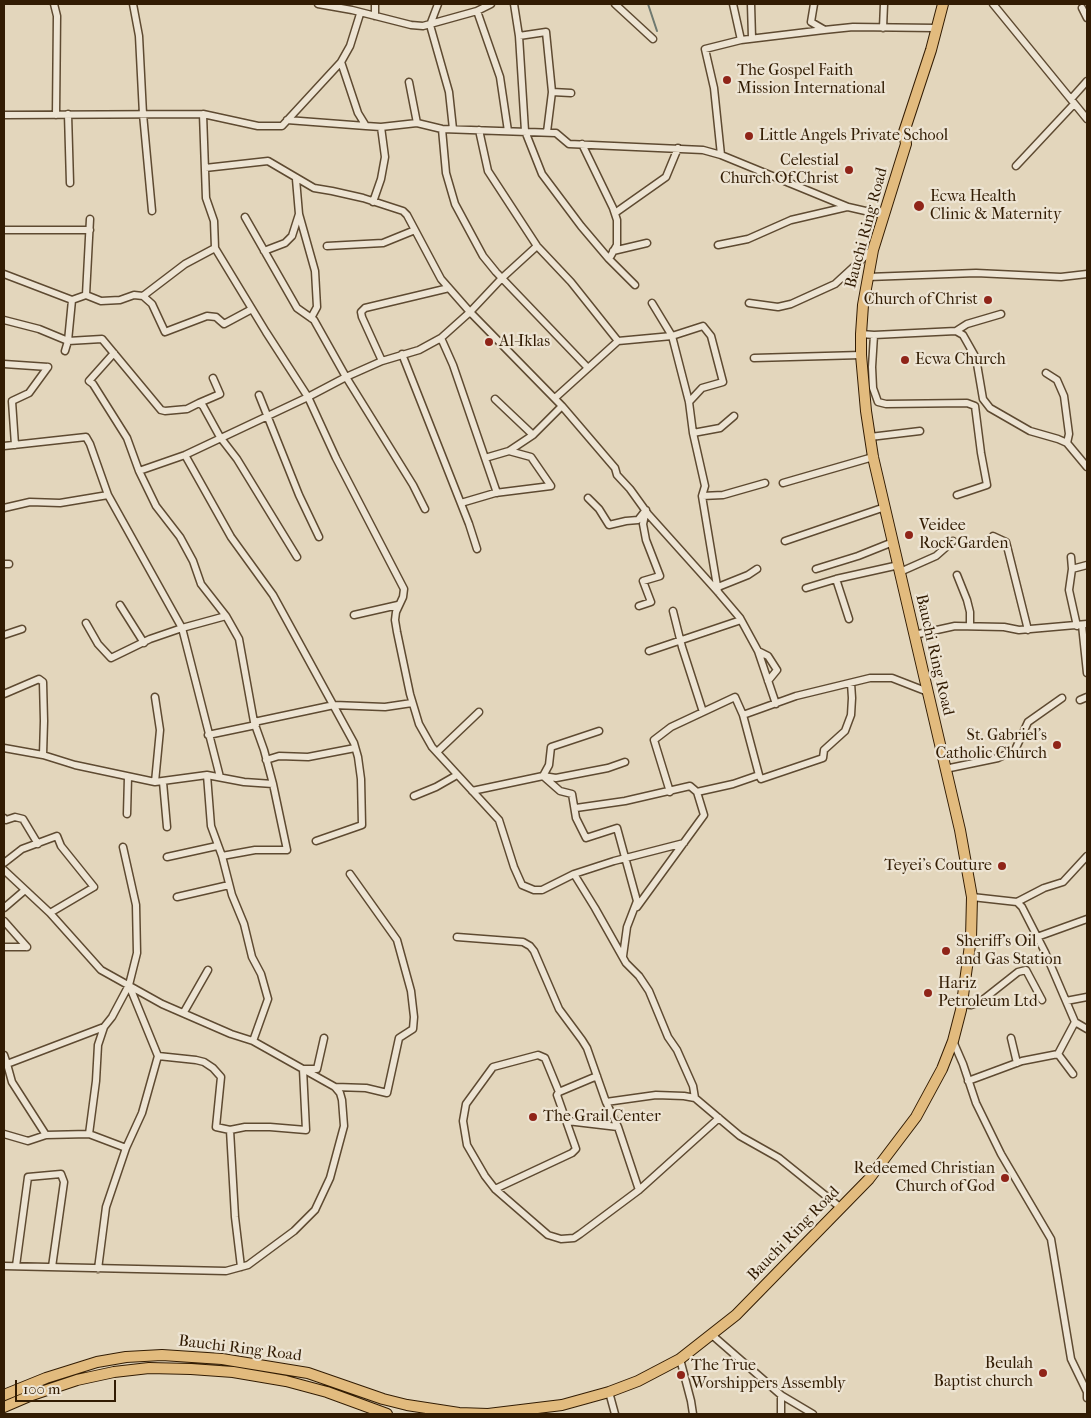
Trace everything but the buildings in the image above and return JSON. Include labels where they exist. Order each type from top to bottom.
[{"type":"main road","name":"Bauchi Ring Road","points":[[4,1395],[46,1378],[97,1362],[126,1357],[162,1355],[222,1359],[308,1373],[383,1399],[451,1412],[488,1414],[562,1405],[609,1392],[660,1370],[680,1359],[736,1315],[873,1174],[916,1117],[942,1069],[953,1041],[961,1010],[971,938],[972,897],[960,830],[873,457],[860,355],[863,306],[873,250],[906,144],[904,132],[931,50],[943,4]]},
{"type":"main road","name":"Bauchi Ring Road","points":[[4,1407],[32,1395],[77,1380],[114,1372],[149,1368],[233,1372],[286,1381],[327,1392],[387,1414]]},
{"type":"main road","name":"Bauchi Ring Road","points":[[545,1414],[562,1405]]},
{"type":"street","points":[[54,4],[57,16],[56,115]]},
{"type":"street","points":[[133,4],[139,36],[143,114],[152,211]]},
{"type":"street","points":[[318,4],[352,10],[360,14],[411,25],[430,25],[478,11],[490,4]]},
{"type":"street","points":[[375,4],[375,16]]},
{"type":"street","points":[[438,4],[430,25],[448,92],[453,129]]},
{"type":"street","points":[[514,4],[519,36],[524,131],[542,174],[580,226],[608,259],[635,285]]},
{"type":"street","points":[[615,4],[653,38]]},
{"type":"street","points":[[733,4],[741,40]]},
{"type":"street","points":[[751,4],[752,38]]},
{"type":"street","points":[[814,4],[811,22],[824,30]]},
{"type":"street","points":[[883,28],[884,4]]},
{"type":"street","points":[[992,4],[1087,119]]},
{"type":"street","points":[[1082,8],[1087,18]]},
{"type":"street","points":[[478,11],[500,77],[508,131]]},
{"type":"street","points":[[4,115],[203,114],[258,126],[282,126],[341,62],[350,46],[360,14]]},
{"type":"street","points":[[721,156],[714,88],[705,49],[752,38],[853,27],[936,28]]},
{"type":"street","points":[[519,36],[546,32],[552,92],[547,132]]},
{"type":"street","points":[[341,62],[358,113],[366,126]]},
{"type":"street","points":[[1016,166],[1073,101],[1087,81]]},
{"type":"street","points":[[409,82],[417,123]]},
{"type":"street","points":[[552,92],[571,93]]},
{"type":"street","points":[[68,114],[70,183]]},
{"type":"street","points":[[203,114],[206,198],[214,221],[215,248],[308,397],[336,458],[404,590],[395,620],[396,632],[412,703],[419,724],[436,752],[499,820],[514,867],[522,885],[534,890],[542,890],[574,874],[625,858],[684,843]]},
{"type":"street","points":[[287,120],[381,127],[417,123],[442,129],[556,132],[569,144],[703,150],[848,207],[883,215]]},
{"type":"street","points":[[373,202],[382,180],[384,157],[381,127]]},
{"type":"street","points":[[442,129],[446,173],[455,204],[483,256],[588,368]]},
{"type":"street","points":[[479,130],[488,171],[537,246],[571,282],[618,341]]},
{"type":"street","points":[[582,144],[617,220],[617,245],[608,259]]},
{"type":"street","points":[[615,213],[666,177],[678,148]]},
{"type":"street","points":[[205,168],[268,161],[314,188],[332,190],[403,211],[407,215],[441,278],[449,288],[470,312],[555,398],[615,468],[617,475],[646,510],[718,589],[741,620],[758,651],[776,704]]},
{"type":"street","points":[[296,179],[299,214],[315,270],[317,307],[311,318]]},
{"type":"street","points":[[718,245],[748,238],[791,220],[848,207]]},
{"type":"street","points":[[264,252],[285,243],[292,236],[299,214]]},
{"type":"street","points":[[245,217],[297,308],[314,320],[425,508]]},
{"type":"street","points":[[86,295],[90,218]]},
{"type":"street","points":[[4,230],[90,230]]},
{"type":"street","points":[[327,246],[383,243],[415,230]]},
{"type":"street","points":[[613,251],[647,243]]},
{"type":"street","points":[[139,471],[185,455],[308,397],[346,376],[382,361],[419,350],[441,338],[537,246]]},
{"type":"street","points":[[143,296],[185,264],[215,248]]},
{"type":"street","points":[[749,303],[778,307],[791,304],[835,284],[873,250]]},
{"type":"street","points":[[868,278],[976,273],[1061,277],[1087,274]]},
{"type":"street","points":[[4,274],[72,300],[86,295],[100,302],[120,300],[134,295],[143,296],[152,304],[165,332],[207,316],[216,317],[224,324],[252,309]]},
{"type":"street","points":[[382,361],[361,312],[365,308],[449,288]]},
{"type":"street","points":[[65,351],[68,341],[72,300]]},
{"type":"street","points":[[652,303],[672,336],[689,402],[693,433],[705,486],[702,496],[718,589]]},
{"type":"street","points":[[956,331],[967,324],[1001,314]]},
{"type":"street","points":[[4,320],[39,329],[68,341],[102,339],[161,410],[187,409],[220,394],[213,378]]},
{"type":"street","points":[[555,398],[618,341],[672,336],[704,326],[711,336],[723,382],[702,388],[689,402]]},
{"type":"street","points":[[861,334],[956,331],[963,334],[976,358],[983,399],[990,408],[1030,431],[1067,443],[1087,467]]},
{"type":"street","points":[[874,335],[873,388],[878,402],[886,404],[967,403],[975,406],[987,485],[957,495]]},
{"type":"street","points":[[441,338],[497,493]]},
{"type":"street","points":[[114,353],[89,381],[93,384],[127,438],[139,471],[156,506],[180,537],[193,561],[201,584],[226,616],[239,639],[255,724],[273,784],[287,850],[255,850],[222,856]]},
{"type":"street","points":[[402,354],[461,503],[477,550]]},
{"type":"street","points":[[754,358],[860,355]]},
{"type":"street","points":[[4,364],[48,367],[28,393],[12,402],[15,445]]},
{"type":"street","points":[[1046,373],[1057,380],[1064,396],[1069,434],[1067,443]]},
{"type":"street","points":[[259,395],[299,495],[319,536]]},
{"type":"street","points":[[495,399],[533,435]]},
{"type":"street","points":[[199,403],[203,406],[220,437],[236,459],[297,557]]},
{"type":"street","points":[[485,458],[508,451],[533,435],[562,406]]},
{"type":"street","points":[[693,433],[720,428],[734,416]]},
{"type":"street","points":[[870,436],[920,431]]},
{"type":"street","points":[[4,446],[86,437],[108,495],[182,628],[220,778]]},
{"type":"street","points":[[461,503],[497,493],[551,486],[531,457],[508,451]]},
{"type":"street","points":[[185,455],[231,537],[273,595],[356,748],[360,779],[362,825],[316,841]]},
{"type":"street","points":[[783,483],[873,457]]},
{"type":"street","points":[[702,496],[723,495],[765,483]]},
{"type":"street","points":[[4,508],[30,502],[60,503],[108,495]]},
{"type":"street","points":[[588,498],[609,526],[638,520],[646,510]]},
{"type":"street","points":[[785,541],[885,507]]},
{"type":"street","points":[[639,606],[651,602],[643,581],[660,576],[646,540],[643,524],[646,510]]},
{"type":"street","points":[[993,536],[1006,542],[1028,630]]},
{"type":"street","points":[[806,588],[836,579],[900,569],[936,556],[953,541]]},
{"type":"street","points":[[816,569],[858,556],[893,542]]},
{"type":"street","points":[[1071,557],[1072,569],[1069,590],[1082,625],[1087,672]]},
{"type":"street","points":[[1072,569],[1087,566]]},
{"type":"street","points":[[718,589],[757,569]]},
{"type":"street","points":[[956,575],[967,600],[970,612],[970,625]]},
{"type":"street","points":[[836,579],[849,618]]},
{"type":"street","points":[[120,605],[144,643]]},
{"type":"street","points":[[354,615],[398,605]]},
{"type":"street","points":[[673,611],[703,712]]},
{"type":"street","points":[[86,623],[98,644],[111,658],[150,639],[226,616]]},
{"type":"street","points":[[648,651],[741,620]]},
{"type":"street","points":[[914,635],[955,626],[970,625],[1028,630],[1082,625]]},
{"type":"street","points":[[4,634],[22,629]]},
{"type":"street","points":[[758,651],[768,656],[777,670],[768,681]]},
{"type":"street","points":[[743,715],[796,696],[870,678],[892,678],[928,692]]},
{"type":"street","points":[[4,694],[39,679],[43,682],[43,755]]},
{"type":"street","points":[[670,792],[654,740],[671,727],[735,697],[743,715],[761,779],[823,758],[824,750],[845,731],[851,715],[851,683]]},
{"type":"street","points":[[155,697],[160,730],[155,782]]},
{"type":"street","points":[[1080,700],[1087,697]]},
{"type":"street","points":[[945,769],[998,758],[1015,750],[1028,722],[1062,698]]},
{"type":"street","points":[[208,735],[334,705],[385,706],[412,703]]},
{"type":"street","points":[[436,752],[479,712]]},
{"type":"street","points":[[543,776],[549,765],[551,747],[599,731]]},
{"type":"street","points":[[4,748],[43,755],[75,765],[155,782],[207,775],[273,784]]},
{"type":"street","points":[[266,760],[279,756],[308,757],[356,748]]},
{"type":"street","points":[[472,791],[543,776],[556,778],[608,768],[625,762]]},
{"type":"street","points":[[414,796],[436,787],[457,774]]},
{"type":"street","points":[[207,775],[211,826],[222,856],[232,895],[244,924],[252,957],[261,974],[268,999],[253,1041]]},
{"type":"street","points":[[697,792],[733,784],[759,775]]},
{"type":"street","points":[[543,776],[560,791],[572,794],[576,808],[576,818],[586,838],[617,828],[637,901],[627,927],[623,957]]},
{"type":"street","points":[[126,814],[128,777]]},
{"type":"street","points":[[163,782],[167,827]]},
{"type":"street","points":[[576,808],[626,801],[690,786],[697,792],[704,815],[633,912]]},
{"type":"street","points":[[4,818],[6,820],[15,817],[23,819],[38,844]]},
{"type":"street","points":[[4,863],[22,850],[57,836],[61,846],[94,887],[50,913]]},
{"type":"street","points":[[167,857],[217,846]]},
{"type":"street","points":[[89,1134],[96,1081],[98,1045],[104,1027],[129,985],[137,953],[136,905],[123,848]]},
{"type":"street","points":[[972,897],[1016,902],[1044,888],[1063,882],[1087,856]]},
{"type":"street","points":[[4,870],[50,913],[101,970],[162,1004],[184,1012],[218,1029],[253,1041],[335,1087],[340,1093],[342,1100],[344,1126],[330,1178],[314,1210],[294,1231],[241,1267],[226,1271],[4,1266]]},
{"type":"street","points":[[335,1087],[366,1088],[387,1093],[399,1038],[413,1029],[414,1017],[411,991],[397,940],[350,874]]},
{"type":"street","points":[[574,874],[623,957],[649,991],[668,1037],[677,1050],[693,1086],[695,1098]]},
{"type":"street","points":[[177,897],[229,885]]},
{"type":"street","points":[[4,908],[25,890]]},
{"type":"street","points":[[1016,902],[1022,908],[1037,937],[1075,1022],[1087,1029]]},
{"type":"street","points":[[1037,937],[1087,919]]},
{"type":"street","points":[[4,921],[27,947],[4,947]]},
{"type":"street","points":[[457,937],[516,941],[530,946],[559,1009],[587,1048],[606,1102],[618,1127],[639,1190]]},
{"type":"street","points":[[184,1012],[208,970]]},
{"type":"street","points":[[961,1004],[971,1005],[980,1002],[1018,972],[1026,970],[1042,1000]]},
{"type":"street","points":[[98,1269],[106,1207],[126,1148],[142,1113],[158,1056],[129,985]]},
{"type":"street","points":[[1066,1001],[1087,997]]},
{"type":"street","points":[[968,1081],[1017,1063],[1058,1054],[1075,1022]]},
{"type":"street","points":[[6,1064],[104,1027]]},
{"type":"street","points":[[303,1069],[317,1069],[324,1038]]},
{"type":"street","points":[[1011,1038],[1017,1063]]},
{"type":"street","points":[[953,1041],[976,1103],[1001,1154],[1051,1240],[1071,1359],[1087,1392],[1087,1398]]},
{"type":"street","points":[[1058,1054],[1073,1074]]},
{"type":"street","points":[[4,1055],[12,1082],[46,1135]]},
{"type":"street","points":[[495,1189],[576,1150],[558,1095],[559,1092],[545,1058],[538,1055],[493,1067],[466,1104],[463,1121],[467,1145],[495,1189],[548,1235],[561,1239],[574,1238],[639,1190],[719,1118]]},
{"type":"street","points":[[158,1056],[196,1060],[204,1062],[213,1068],[220,1078],[216,1127],[230,1130],[270,1126],[306,1130],[303,1069]]},
{"type":"street","points":[[559,1092],[596,1076]]},
{"type":"street","points":[[606,1102],[656,1095],[695,1098],[740,1136],[779,1158],[841,1208]]},
{"type":"street","points":[[567,1121],[618,1127]]},
{"type":"street","points":[[230,1130],[235,1217],[241,1267]]},
{"type":"street","points":[[4,1134],[28,1141],[46,1135],[89,1134],[126,1148]]},
{"type":"street","points":[[16,1266],[28,1177],[61,1174],[64,1182],[52,1267]]},
{"type":"street","points":[[712,1335],[781,1395],[813,1414]]},
{"type":"street","points":[[680,1359],[693,1414]]},
{"type":"street","points":[[609,1392],[616,1414]]},
{"type":"street","points":[[781,1395],[781,1414]]},
{"type":"waterway","points":[[648,4],[657,31]]},
{"type":"place","name":"The Gospel Faith Mission International","points":[[727,80]]},
{"type":"place","name":"Little Angels Private School","points":[[749,136]]},
{"type":"place","name":"Celestial Church Of Christ","points":[[849,170]]},
{"type":"place","name":"Ecwa Health Clinic & Maternity","points":[[919,206]]},
{"type":"place","name":"Church of Christ","points":[[988,300]]},
{"type":"place","name":"Al-Iklas","points":[[489,342]]},
{"type":"place","name":"Ecwa Church","points":[[905,360]]},
{"type":"place","name":"Veidee Rock Garden","points":[[909,535]]},
{"type":"place","name":"St. Gabriel's Catholic Church","points":[[1057,745]]},
{"type":"place","name":"Teyei's Couture","points":[[1002,866]]},
{"type":"place","name":"Sheriff's Oil and Gas Station","points":[[946,951]]},
{"type":"place","name":"Hariz Petroleum Ltd","points":[[928,993]]},
{"type":"place","name":"The Grail Center","points":[[533,1117]]},
{"type":"place","name":"Redeemed Christian Church of God","points":[[1005,1178]]},
{"type":"place","name":"Beulah Baptist church","points":[[1043,1373]]},
{"type":"place","name":"The True Worshippers Assembly","points":[[681,1375]]}]
